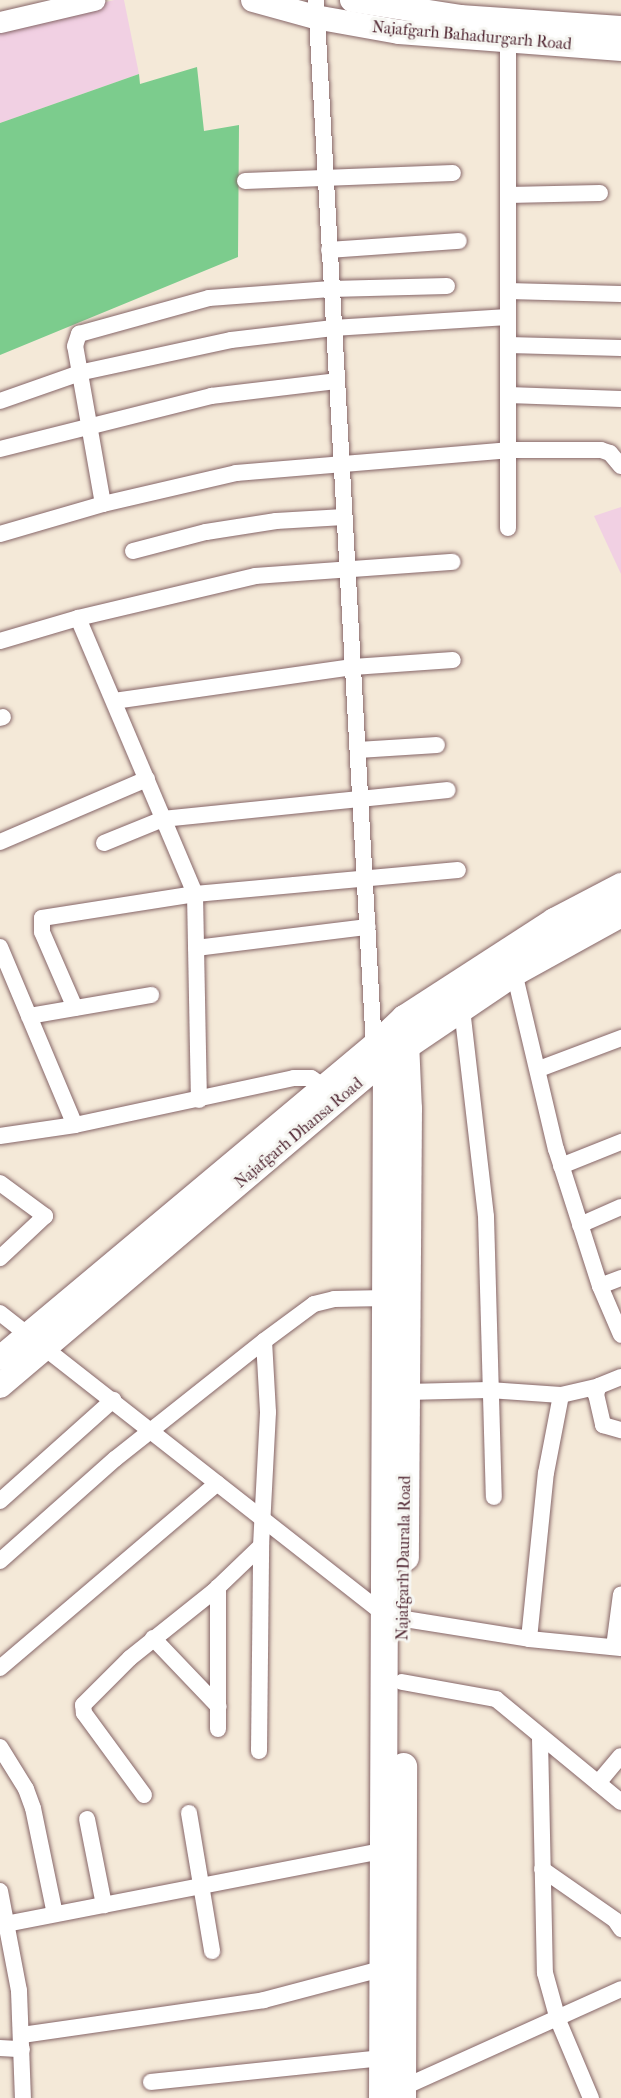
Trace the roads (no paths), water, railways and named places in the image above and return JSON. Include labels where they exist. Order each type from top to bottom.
[{"type":"main road","name":"Najafgarh Bahadurgarh Road","points":[[253,0],[316,9],[399,32],[621,28]]},
{"type":"main road","name":"Najafgarh Bahadurgarh Road","points":[[352,0],[621,49]]},
{"type":"main road","name":"Najafgarh Dhansa Road","points":[[0,1386],[35,1341],[326,1087],[554,921],[621,886]]},
{"type":"main road","name":"Najafgarh Dhansa Road","points":[[0,1358],[35,1341],[391,1041],[462,1009],[514,972],[621,913]]},
{"type":"main road","name":"Najafgarh Daurala Road","points":[[391,1041],[387,1298],[395,1617],[395,2095]]},
{"type":"main road","name":"Najafgarh Daurala Road","points":[[391,1041],[406,1392],[395,1617],[402,1682],[394,1849],[381,1969],[382,2058],[395,2095]]},
{"type":"street","points":[[0,22],[94,0]]},
{"type":"street","points":[[316,9],[330,289],[368,927],[391,1041]]},
{"type":"street","points":[[508,30],[508,528]]},
{"type":"street","points":[[245,181],[324,176],[453,173]]},
{"type":"street","points":[[508,195],[600,193]]},
{"type":"street","points":[[329,250],[459,241]]},
{"type":"street","points":[[104,504],[75,346],[79,334],[209,298],[330,289],[447,286]]},
{"type":"street","points":[[508,291],[621,294]]},
{"type":"street","points":[[0,401],[80,373],[203,345],[333,328],[508,317]]},
{"type":"street","points":[[508,345],[621,348]]},
{"type":"street","points":[[0,449],[89,424],[211,396],[336,381]]},
{"type":"street","points":[[508,395],[621,399]]},
{"type":"street","points":[[0,534],[104,504],[236,473],[340,462],[508,450],[601,450],[610,453],[621,466]]},
{"type":"street","points":[[133,551],[206,532],[264,522],[344,518]]},
{"type":"street","points":[[0,641],[78,618],[256,576],[346,567],[453,562]]},
{"type":"street","points":[[78,618],[195,894],[199,1100]]},
{"type":"street","points":[[114,701],[353,668],[453,660]]},
{"type":"street","points":[[358,750],[437,745]]},
{"type":"street","points":[[0,842],[147,779]]},
{"type":"street","points":[[104,843],[164,819],[360,796],[448,790]]},
{"type":"street","points":[[75,1008],[42,932],[42,918],[195,894],[458,870]]},
{"type":"street","points":[[196,948],[368,927]]},
{"type":"street","points":[[0,947],[75,1125]]},
{"type":"street","points":[[514,972],[561,1166],[600,1286],[621,1335]]},
{"type":"street","points":[[29,1016],[152,995]]},
{"type":"street","points":[[462,1009],[486,1216],[489,1390],[494,1497]]},
{"type":"street","points":[[539,1069],[621,1038]]},
{"type":"street","points":[[0,1136],[75,1125],[304,1078],[326,1087]]},
{"type":"street","points":[[561,1166],[621,1142]]},
{"type":"street","points":[[0,1183],[45,1216],[0,1258]]},
{"type":"street","points":[[580,1225],[621,1207]]},
{"type":"street","points":[[600,1286],[621,1278]]},
{"type":"street","points":[[0,1562],[151,1429],[314,1304],[334,1299],[387,1298]]},
{"type":"street","points":[[0,1313],[151,1429],[263,1520],[395,1617],[529,1639],[617,1648],[621,1594]]},
{"type":"street","points":[[259,1751],[261,1546],[268,1412],[264,1341]]},
{"type":"street","points":[[406,1392],[489,1390],[561,1395],[599,1386],[621,1377]]},
{"type":"street","points":[[599,1386],[596,1394],[603,1425],[621,1430]]},
{"type":"street","points":[[529,1639],[546,1473],[561,1395]]},
{"type":"street","points":[[0,1501],[113,1400]]},
{"type":"street","points":[[0,1668],[217,1482]]},
{"type":"street","points":[[144,1795],[84,1713],[83,1706],[153,1638],[218,1587],[261,1546]]},
{"type":"street","points":[[218,1587],[218,1729]]},
{"type":"street","points":[[153,1638],[219,1707]]},
{"type":"street","points":[[402,1682],[496,1699],[540,1739],[621,1802]]},
{"type":"street","points":[[540,1739],[546,1973],[558,2020],[591,2098]]},
{"type":"street","points":[[0,1747],[26,1789],[33,1808],[55,1914]]},
{"type":"street","points":[[597,1783],[621,1756]]},
{"type":"street","points":[[189,1813],[212,1950]]},
{"type":"street","points":[[87,1819],[104,1905]]},
{"type":"street","points":[[3,1925],[394,1849]]},
{"type":"street","points":[[542,1869],[615,1920],[621,1929]]},
{"type":"street","points":[[0,1891],[3,1925],[19,1991],[23,2098]]},
{"type":"street","points":[[0,2048],[22,2042],[264,2000],[381,1969]]},
{"type":"street","points":[[395,2095],[621,1989]]},
{"type":"street","points":[[151,2082],[382,2058]]}]
